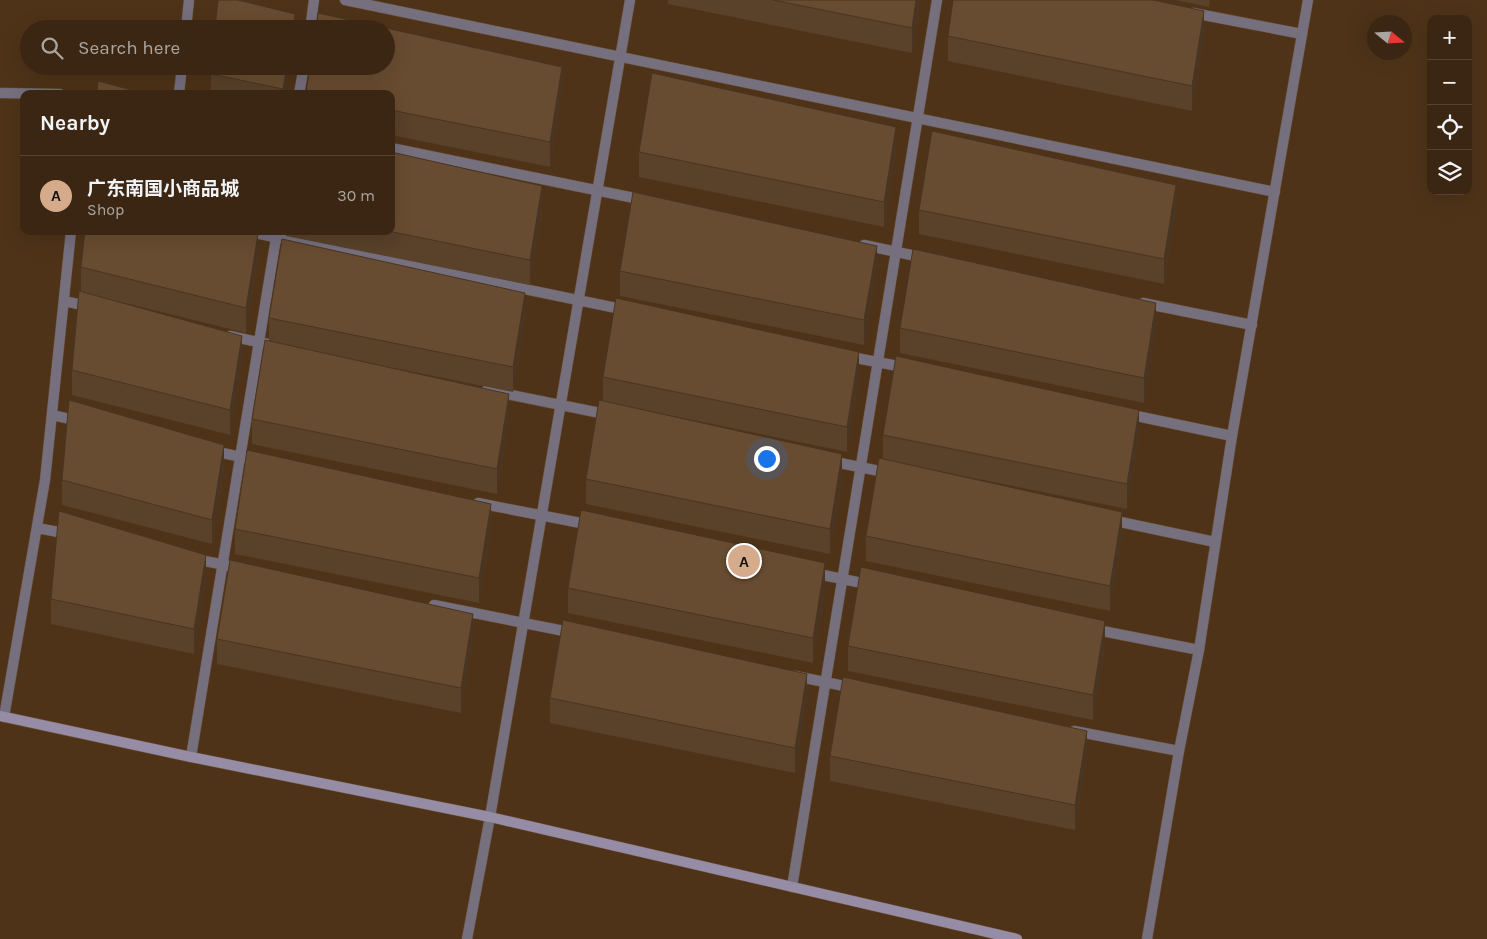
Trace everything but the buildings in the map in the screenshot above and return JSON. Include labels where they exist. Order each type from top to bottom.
[{"type":"main road","points":[[2,717],[490,817],[1016,939]]},
{"type":"street","points":[[187,20],[190,0]]},
{"type":"street","points":[[311,20],[314,0]]},
{"type":"street","points":[[344,0],[1275,192]]},
{"type":"street","points":[[467,939],[524,623],[630,0]]},
{"type":"street","points":[[792,887],[937,0]]},
{"type":"street","points":[[1147,939],[1179,751],[1199,650],[1232,436],[1308,0]]},
{"type":"street","points":[[1185,11],[1302,34]]},
{"type":"street","points":[[179,90],[181,75]]},
{"type":"street","points":[[300,90],[302,75]]},
{"type":"street","points":[[0,93],[20,93]]},
{"type":"street","points":[[395,149],[655,202]]},
{"type":"street","points":[[2,717],[45,480],[72,235]]},
{"type":"street","points":[[191,757],[276,235]]},
{"type":"street","points":[[281,235],[636,312]]},
{"type":"street","points":[[857,244],[934,260]]},
{"type":"street","points":[[64,301],[103,309]]},
{"type":"street","points":[[1136,302],[1252,325]]},
{"type":"street","points":[[220,334],[288,348]]},
{"type":"street","points":[[839,354],[916,370]]},
{"type":"street","points":[[473,387],[619,417]]},
{"type":"street","points":[[1117,412],[1232,436]]},
{"type":"street","points":[[52,415],[90,424]]},
{"type":"street","points":[[202,449],[269,463]]},
{"type":"street","points":[[822,460],[899,476]]},
{"type":"street","points":[[464,500],[600,527]]},
{"type":"street","points":[[1100,518],[1215,542]]},
{"type":"street","points":[[37,528],[76,536]]},
{"type":"street","points":[[184,557],[252,570]]},
{"type":"street","points":[[803,570],[880,586]]},
{"type":"street","points":[[426,604],[582,634]]},
{"type":"street","points":[[1083,627],[1199,650]]},
{"type":"street","points":[[786,674],[863,690]]},
{"type":"street","points":[[1064,729],[1179,751]]},
{"type":"place","name":"广东南国小商品城","points":[[744,561]]}]
